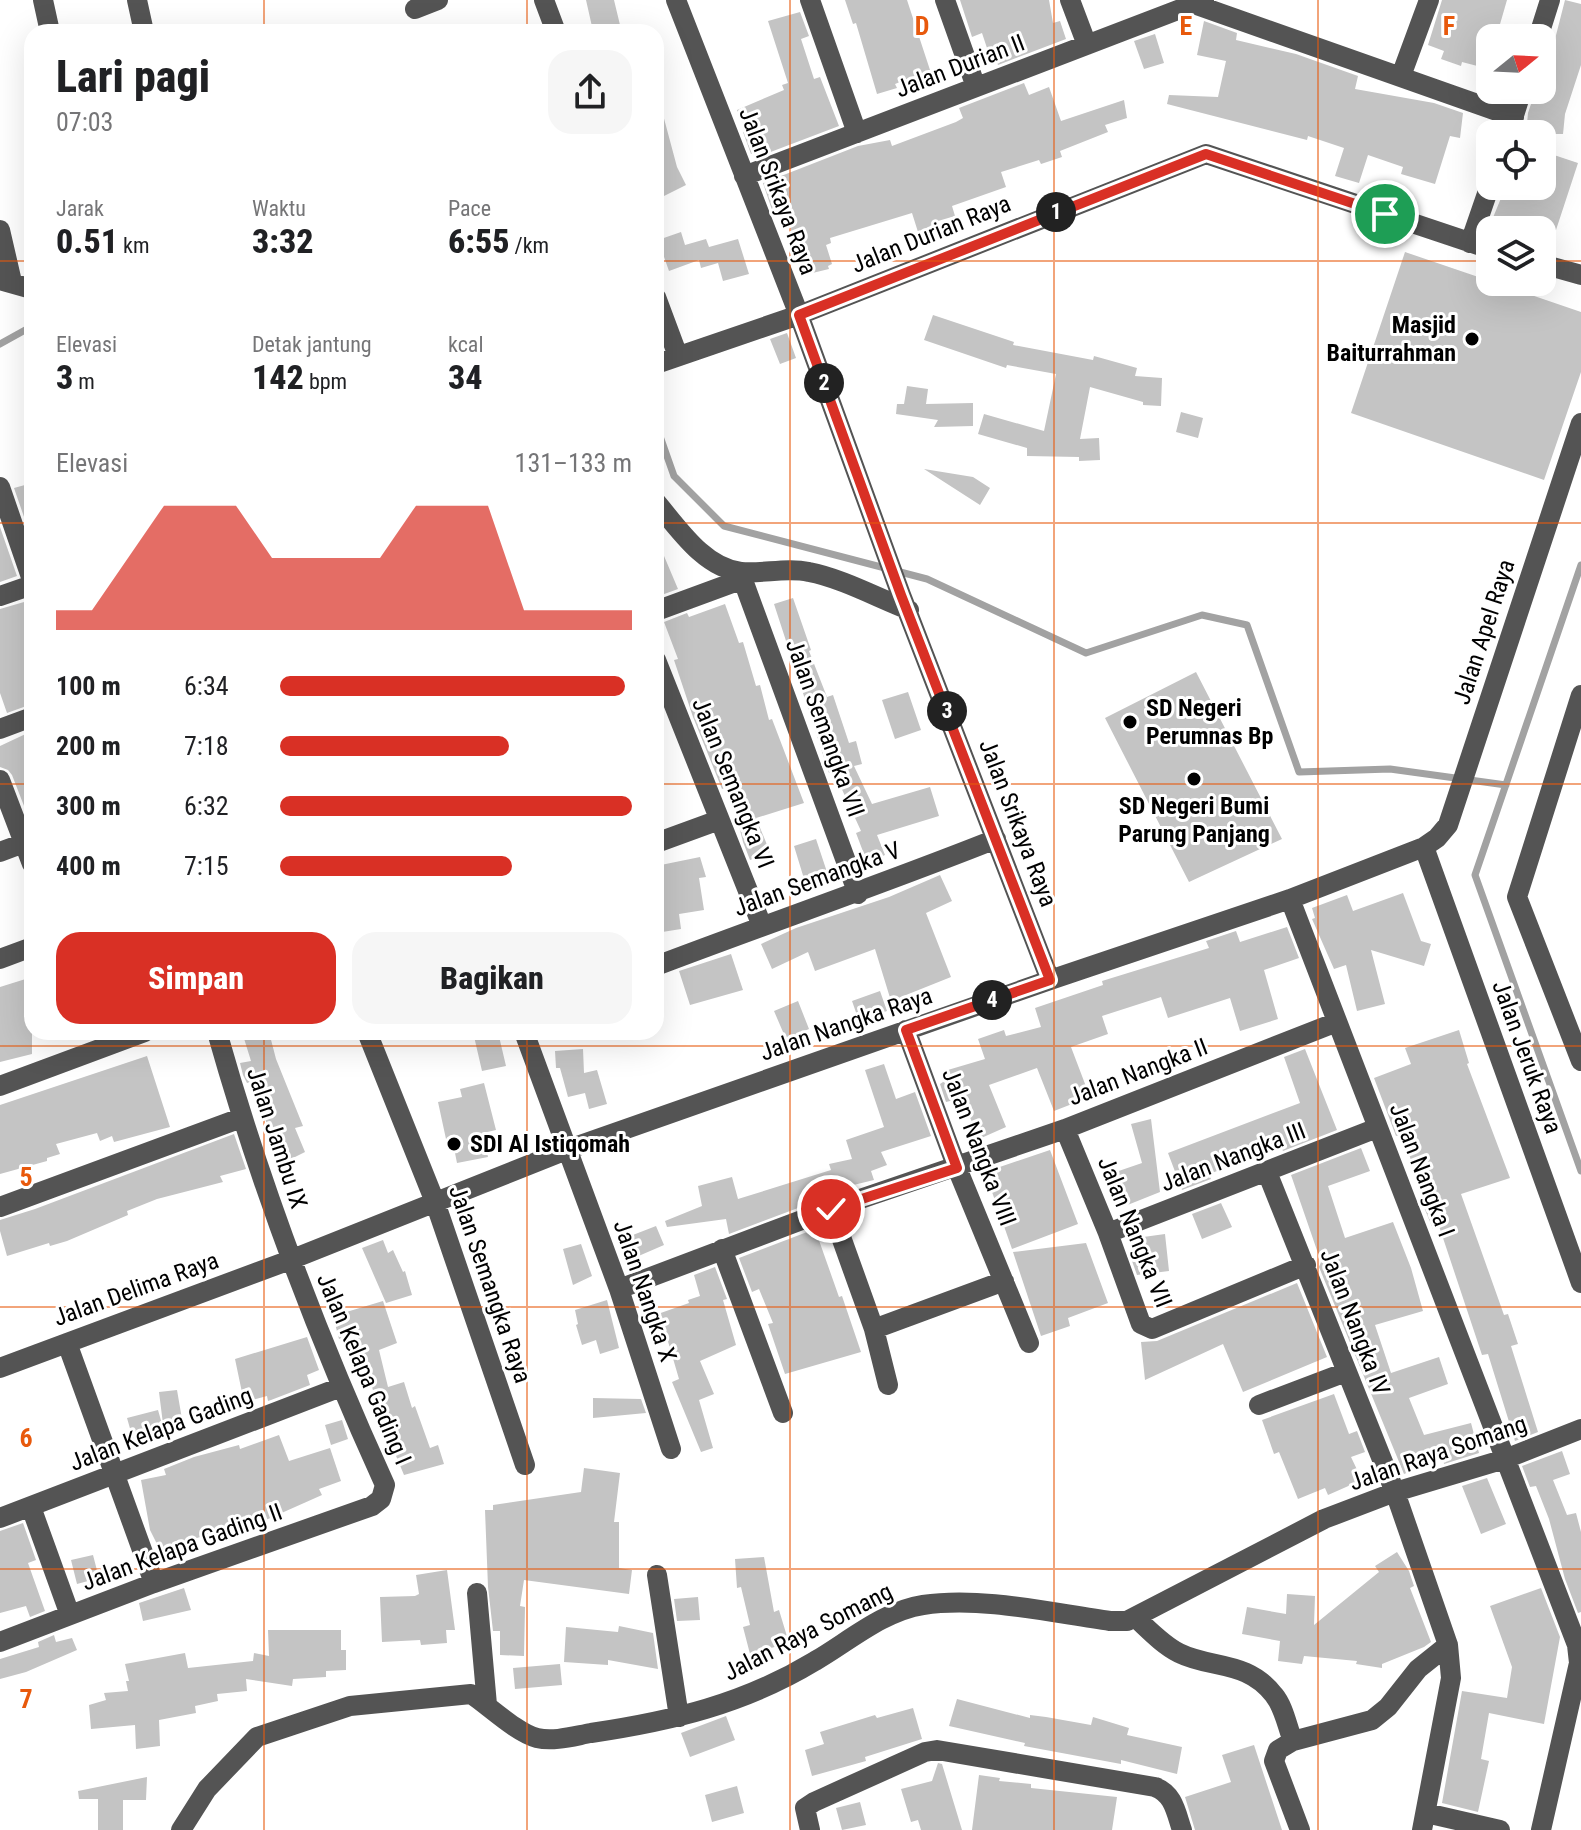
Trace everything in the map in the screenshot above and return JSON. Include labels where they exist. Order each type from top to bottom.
[{"type":"street","points":[[43,0],[48,24]]},
{"type":"street","points":[[137,0],[142,24]]},
{"type":"street","points":[[415,9],[438,0]]},
{"type":"street","points":[[544,0],[553,24]]},
{"type":"street","name":"Jalan Srikaya Raya","points":[[676,0],[799,315],[1050,980]]},
{"type":"street","points":[[810,0],[857,133]]},
{"type":"street","points":[[945,0],[976,87]]},
{"type":"street","points":[[1070,0],[1087,45]]},
{"type":"street","points":[[1401,76],[1429,0]]},
{"type":"street","points":[[1542,24],[1550,0]]},
{"type":"street","name":"Jalan Durian II","points":[[744,176],[1197,1],[1401,76],[1500,120]]},
{"type":"street","name":"Jalan Durian Raya","points":[[666,360],[799,315],[1206,154],[1476,245]]},
{"type":"street","points":[[1470,243],[1485,200]]},
{"type":"street","points":[[0,230],[6,281]]},
{"type":"street","points":[[1556,268],[1581,275]]},
{"type":"street","name":"Jalan Apel Raya","points":[[1424,847],[1448,825],[1581,423]]},
{"type":"street","points":[[0,487],[24,558]]},
{"type":"street","points":[[664,511],[697,549],[741,576]]},
{"type":"street","points":[[664,608],[741,576],[787,568],[814,572],[905,602]]},
{"type":"street","name":"Jalan Semangka VII","points":[[741,576],[858,894]]},
{"type":"street","points":[[0,596],[24,586]]},
{"type":"street","name":"Jalan Semangka VI","points":[[664,680],[762,926]]},
{"type":"street","points":[[1581,695],[1572,752],[1517,897],[1581,1061]]},
{"type":"street","points":[[0,729],[24,720]]},
{"type":"street","points":[[0,780],[24,843],[0,852]]},
{"type":"street","points":[[664,840],[719,820]]},
{"type":"street","name":"Jalan Semangka V","points":[[664,963],[858,894],[996,839]]},
{"type":"street","name":"Jalan Nangka Raya","points":[[290,1260],[569,1149],[1290,899],[1424,847]]},
{"type":"street","name":"Jalan Jeruk Raya","points":[[1424,847],[1581,1283]]},
{"type":"street","name":"Jalan Nangka I","points":[[1290,899],[1578,1654],[1579,1663],[1541,1830]]},
{"type":"street","points":[[0,959],[24,950]]},
{"type":"street","name":"Jalan Nangka II","points":[[619,1289],[831,1209],[1065,1129],[1337,1022]]},
{"type":"street","name":"Jalan Nangka VIII","points":[[906,1030],[957,1168],[1029,1343]]},
{"type":"street","points":[[0,1086],[99,1040]]},
{"type":"street","name":"Jalan Jambu IX","points":[[219,1040],[241,1118],[290,1260]]},
{"type":"street","name":"Jalan Semangka Raya","points":[[370,1040],[435,1202],[525,1465]]},
{"type":"street","name":"Jalan Nangka X","points":[[527,1040],[619,1289],[671,1449]]},
{"type":"street","points":[[0,1207],[241,1118]]},
{"type":"street","name":"Jalan Nangka III","points":[[1108,1233],[1377,1128]]},
{"type":"street","name":"Jalan Nangka VII","points":[[1065,1129],[1141,1324],[1152,1329],[1306,1265]]},
{"type":"street","name":"Jalan Nangka IV","points":[[1267,1172],[1395,1492],[1448,1645],[1451,1678],[1424,1822]]},
{"type":"street","points":[[831,1209],[874,1329],[888,1385]]},
{"type":"street","points":[[722,1249],[783,1413]]},
{"type":"street","name":"Jalan Delima Raya","points":[[0,1368],[290,1260]]},
{"type":"street","name":"Jalan Kelapa Gading I","points":[[290,1260],[341,1387],[385,1485],[381,1499]]},
{"type":"street","points":[[874,1329],[1004,1281]]},
{"type":"street","points":[[67,1343],[154,1583]]},
{"type":"street","points":[[1259,1405],[1346,1372]]},
{"type":"street","name":"Jalan Kelapa Gading","points":[[0,1518],[341,1387]]},
{"type":"street","name":"Jalan Raya Somang","points":[[181,1830],[207,1789],[257,1737],[350,1706],[471,1694],[532,1737],[547,1740],[705,1711],[765,1688],[870,1627],[922,1605],[1001,1605],[1127,1621],[1324,1519],[1395,1492],[1505,1459],[1581,1429]]},
{"type":"street","name":"Jalan Kelapa Gading II","points":[[0,1642],[154,1583],[372,1506],[381,1499]]},
{"type":"street","points":[[31,1507],[70,1615]]},
{"type":"street","points":[[657,1575],[679,1717]]},
{"type":"street","points":[[477,1593],[487,1705]]},
{"type":"street","points":[[1136,1618],[1181,1654],[1236,1668],[1260,1681],[1275,1695],[1293,1741]]},
{"type":"street","points":[[1300,1830],[1274,1761],[1278,1750],[1293,1741],[1381,1715],[1418,1669],[1448,1645]]},
{"type":"street","points":[[810,1830],[805,1808],[814,1802],[925,1752],[937,1750],[1165,1790],[1182,1830]]},
{"type":"street","points":[[1424,1822],[1500,1830]]},
{"type":"building","points":[[586,0],[614,0],[620,24],[591,24]]},
{"type":"building","points":[[845,0],[907,0],[930,70],[895,84],[897,88],[877,94],[856,23],[853,24]]},
{"type":"building","points":[[960,0],[1049,0],[1053,23],[1060,21],[1066,39],[998,65],[992,50],[988,51],[982,33],[972,37]]},
{"type":"building","points":[[1442,0],[1507,0],[1500,24],[1476,24],[1476,66],[1462,62],[1461,66],[1441,59],[1444,51],[1428,45]]},
{"type":"building","points":[[1565,0],[1581,4],[1581,65],[1565,114],[1563,134],[1556,134],[1556,120],[1527,120],[1531,104],[1556,104],[1556,35]]},
{"type":"building","points":[[800,12],[809,36],[801,39],[814,79],[820,77],[839,126],[755,158],[737,110],[784,90],[782,85],[788,83],[768,21]]},
{"type":"building","points":[[1204,21],[1237,33],[1236,40],[1296,54],[1358,76],[1355,89],[1434,103],[1463,113],[1460,138],[1450,136],[1435,184],[1401,174],[1403,167],[1368,155],[1359,183],[1335,176],[1344,148],[1308,136],[1307,140],[1167,104],[1169,95],[1218,97],[1226,61],[1197,55]]},
{"type":"building","points":[[1155,34],[1164,63],[1144,69],[1134,41]]},
{"type":"building","points":[[1024,83],[1029,95],[1049,87],[1061,121],[1124,100],[1127,118],[1105,125],[1108,132],[1060,151],[1062,157],[1041,164],[1039,160],[1001,172],[1006,187],[952,206],[955,216],[938,221],[939,226],[918,232],[912,213],[830,238],[831,243],[826,245],[832,264],[828,266],[829,269],[800,276],[787,209],[773,213],[763,183],[858,146],[890,140],[892,146],[956,122],[963,118],[959,108]]},
{"type":"building","points":[[664,118],[677,167],[686,185],[664,196]]},
{"type":"building","points":[[1556,156],[1578,163],[1556,230],[1556,216],[1494,216],[1500,200],[1556,200]]},
{"type":"building","points":[[681,232],[685,245],[706,239],[709,247],[738,239],[749,274],[723,281],[718,263],[701,268],[699,260],[669,271],[664,257],[664,238]]},
{"type":"building","points":[[1405,252],[1476,276],[1476,296],[1534,296],[1581,312],[1581,372],[1544,480],[1351,413]]},
{"type":"building","points":[[933,315],[1014,342],[1013,345],[1093,360],[1094,356],[1137,368],[1135,376],[1162,378],[1161,406],[1143,405],[1143,402],[1090,387],[1080,439],[1099,438],[1100,460],[1027,456],[1027,448],[978,434],[984,414],[1044,431],[1056,374],[1007,365],[1006,368],[924,340]]},
{"type":"building","points":[[787,333],[796,358],[780,364],[770,339]]},
{"type":"building","points":[[907,386],[928,389],[926,404],[973,403],[973,426],[934,427],[938,420],[896,414],[897,404],[904,404]]},
{"type":"building","points":[[1181,412],[1203,418],[1198,438],[1176,432]]},
{"type":"building","points":[[924,469],[973,477],[990,488],[980,505]]},
{"type":"building","points":[[24,485],[24,517],[14,488]]},
{"type":"building","points":[[0,527],[17,576],[0,582]]},
{"type":"building","points":[[664,556],[678,589],[664,594]]},
{"type":"building","points":[[793,598],[827,697],[833,695],[849,743],[856,741],[862,764],[854,766],[872,804],[930,787],[939,816],[877,835],[885,855],[867,862],[856,833],[861,831],[834,772],[829,773],[774,604]]},
{"type":"building","points":[[24,602],[24,707],[7,713],[0,693],[0,609]]},
{"type":"building","points":[[725,604],[739,643],[743,642],[756,686],[760,685],[769,720],[772,719],[804,803],[756,818],[770,852],[750,860],[729,786],[722,789],[693,717],[674,660],[678,659],[664,622]]},
{"type":"building","name":"SD Negeri Bumi Parung Panjang","points":[[1196,672],[1282,839],[1189,882],[1105,718]]},
{"type":"building","points":[[908,692],[921,730],[895,739],[882,700]]},
{"type":"building","points":[[24,735],[24,806],[12,775],[0,767],[0,746]]},
{"type":"building","points":[[816,839],[828,875],[805,882],[794,846]]},
{"type":"building","points":[[700,857],[706,877],[699,878],[704,910],[679,914],[681,929],[664,932],[664,864]]},
{"type":"building","points":[[940,875],[952,901],[926,913],[951,977],[891,1001],[875,949],[815,971],[808,952],[772,969],[761,944]]},
{"type":"building","points":[[1403,893],[1421,941],[1431,944],[1424,966],[1371,950],[1385,1004],[1357,1011],[1346,965],[1334,969],[1312,919],[1315,918],[1312,908],[1347,895],[1353,911]]},
{"type":"building","points":[[1287,927],[1299,958],[1264,970],[1278,1019],[1240,1031],[1230,998],[1168,1018],[1161,997],[1102,1016],[1108,1034],[1071,1047],[1090,1097],[1054,1111],[1037,1068],[989,1085],[1006,1127],[979,1139],[962,1098],[946,1102],[940,1084],[943,1082],[941,1072],[985,1059],[978,1039],[1004,1030],[1006,1036],[1041,1027],[1035,1008],[1103,985],[1102,981],[1209,948],[1206,941],[1236,931],[1240,942]]},
{"type":"building","points":[[731,954],[743,990],[690,1005],[679,971]]},
{"type":"building","points":[[24,980],[24,1040],[32,1040],[32,1054],[0,1062],[0,987]]},
{"type":"building","points":[[880,991],[887,1011],[859,1021],[852,1001]]},
{"type":"building","points":[[798,1001],[809,1029],[786,1039],[774,1011]]},
{"type":"building","points":[[1459,1030],[1467,1064],[1510,1178],[1461,1194],[1504,1315],[1508,1314],[1518,1344],[1511,1346],[1538,1432],[1515,1441],[1488,1354],[1482,1355],[1439,1226],[1433,1229],[1402,1134],[1396,1136],[1374,1078],[1411,1064],[1405,1048]]},
{"type":"building","points":[[244,1040],[271,1040],[303,1126],[295,1128],[305,1152],[283,1163],[250,1082],[247,1083],[243,1075],[240,1063],[251,1061]]},
{"type":"building","points":[[475,1040],[500,1040],[506,1066],[482,1071]]},
{"type":"building","points":[[583,1049],[584,1073],[597,1070],[607,1104],[589,1109],[585,1093],[568,1097],[560,1068],[556,1068],[555,1051]]},
{"type":"building","points":[[1305,1049],[1337,1130],[1209,1174],[1211,1179],[1182,1190],[1168,1153],[1300,1103],[1284,1057]]},
{"type":"building","points":[[147,1056],[170,1127],[114,1142],[112,1136],[100,1141],[97,1133],[56,1144],[60,1154],[47,1158],[47,1161],[0,1174],[0,1105]]},
{"type":"building","points":[[884,1064],[896,1099],[915,1092],[931,1136],[881,1152],[887,1165],[871,1171],[874,1180],[812,1195],[814,1201],[806,1205],[729,1234],[726,1219],[667,1227],[665,1221],[702,1206],[698,1186],[732,1177],[738,1199],[831,1170],[829,1164],[852,1159],[846,1140],[884,1127],[865,1070]]},
{"type":"building","points":[[484,1083],[496,1130],[483,1133],[488,1157],[457,1163],[452,1138],[446,1139],[438,1102],[462,1097],[460,1089]]},
{"type":"building","points":[[1151,1119],[1160,1192],[1120,1208],[1107,1175],[1142,1163],[1131,1124]]},
{"type":"building","points":[[234,1134],[246,1169],[220,1176],[223,1182],[157,1199],[67,1241],[50,1246],[49,1243],[7,1256],[0,1220]]},
{"type":"building","points":[[1361,1148],[1370,1171],[1328,1186],[1345,1238],[1393,1222],[1423,1311],[1375,1325],[1391,1373],[1439,1357],[1448,1384],[1409,1398],[1424,1435],[1471,1423],[1479,1453],[1444,1464],[1443,1458],[1404,1474],[1319,1267],[1321,1262],[1291,1175]]},
{"type":"building","points":[[1050,1150],[1078,1224],[1012,1249],[985,1172]]},
{"type":"building","points":[[1221,1203],[1232,1227],[1202,1239],[1192,1214]]},
{"type":"building","points":[[656,1226],[664,1245],[627,1261],[620,1240]]},
{"type":"building","points":[[815,1229],[861,1352],[785,1374],[768,1324],[773,1323],[759,1289],[752,1292],[739,1258]]},
{"type":"building","points":[[1165,1234],[1169,1271],[1137,1275],[1129,1239]]},
{"type":"building","points":[[383,1240],[388,1253],[393,1250],[405,1271],[412,1295],[386,1303],[362,1248]]},
{"type":"building","points":[[1086,1243],[1108,1303],[1068,1318],[1070,1326],[1041,1336],[1013,1252]]},
{"type":"building","points":[[581,1244],[592,1276],[573,1285],[563,1249]]},
{"type":"building","points":[[715,1267],[727,1299],[723,1300],[736,1345],[700,1361],[714,1394],[699,1400],[713,1448],[701,1452],[672,1382],[679,1379],[667,1338],[663,1339],[655,1315],[700,1296],[694,1275]]},
{"type":"building","points":[[1297,1283],[1327,1357],[1243,1392],[1223,1344],[1145,1380],[1141,1342],[1157,1341]]},
{"type":"building","points":[[607,1300],[619,1348],[600,1354],[596,1340],[582,1345],[575,1310]]},
{"type":"building","points":[[383,1301],[397,1343],[379,1350],[388,1387],[404,1382],[430,1448],[438,1445],[444,1464],[404,1475],[389,1439],[356,1333],[339,1339],[333,1316]]},
{"type":"building","points":[[307,1337],[319,1370],[307,1375],[310,1385],[268,1401],[267,1396],[244,1402],[235,1359]]},
{"type":"building","points":[[177,1390],[182,1419],[163,1424],[159,1392]]},
{"type":"building","points":[[1334,1394],[1349,1434],[1357,1431],[1365,1452],[1351,1457],[1362,1480],[1328,1495],[1325,1488],[1298,1499],[1279,1452],[1274,1454],[1262,1420]]},
{"type":"building","points":[[593,1398],[641,1399],[646,1413],[593,1418]]},
{"type":"building","points":[[158,1410],[164,1431],[133,1439],[127,1418]]},
{"type":"building","points":[[342,1420],[348,1439],[331,1445],[325,1425]]},
{"type":"building","points":[[279,1435],[289,1461],[330,1448],[341,1481],[319,1489],[322,1495],[234,1534],[231,1527],[160,1550],[150,1530],[141,1480],[166,1475],[164,1469],[194,1457],[239,1445],[240,1449]]},
{"type":"building","points":[[1562,1451],[1570,1474],[1553,1480],[1567,1515],[1576,1513],[1581,1532],[1581,1612],[1578,1613],[1549,1519],[1536,1486],[1530,1487],[1522,1466]]},
{"type":"building","points":[[584,1468],[620,1473],[614,1522],[619,1522],[619,1568],[632,1570],[629,1594],[524,1580],[520,1606],[525,1607],[524,1656],[500,1655],[500,1631],[493,1631],[488,1587],[485,1510],[493,1510],[493,1505],[581,1492]]},
{"type":"building","points":[[1487,1478],[1506,1524],[1481,1534],[1462,1486]]},
{"type":"building","points":[[23,1523],[36,1560],[28,1563],[45,1611],[30,1617],[26,1606],[0,1613],[0,1531]]},
{"type":"building","points":[[1397,1552],[1409,1571],[1414,1586],[1410,1588],[1431,1642],[1424,1647],[1382,1664],[1382,1668],[1356,1664],[1357,1661],[1304,1656],[1302,1664],[1278,1661],[1280,1641],[1242,1634],[1247,1607],[1286,1614],[1287,1594],[1315,1596],[1314,1625],[1379,1572],[1375,1566]]},
{"type":"building","points":[[93,1555],[99,1578],[77,1584],[71,1560]]},
{"type":"building","points":[[764,1557],[774,1612],[779,1610],[789,1643],[750,1654],[743,1627],[750,1625],[741,1587],[737,1588],[735,1559]]},
{"type":"building","points":[[447,1570],[455,1630],[446,1630],[447,1643],[421,1645],[420,1640],[382,1642],[380,1597],[415,1596],[419,1594],[416,1575]]},
{"type":"building","points":[[184,1588],[191,1610],[143,1621],[139,1603]]},
{"type":"building","points":[[1541,1588],[1560,1637],[1544,1724],[1489,1713],[1481,1759],[1489,1761],[1478,1812],[1442,1803],[1462,1691],[1507,1698],[1512,1667],[1490,1606]]},
{"type":"building","points":[[698,1597],[700,1620],[677,1621],[674,1599]]},
{"type":"building","points":[[619,1626],[653,1633],[658,1669],[608,1660],[608,1665],[564,1662],[566,1627],[618,1632]]},
{"type":"building","points":[[268,1630],[341,1630],[341,1650],[346,1650],[346,1670],[326,1671],[326,1677],[293,1679],[292,1686],[246,1679],[247,1691],[217,1694],[218,1701],[195,1706],[196,1713],[159,1720],[160,1746],[136,1749],[135,1725],[91,1729],[89,1705],[106,1700],[104,1693],[128,1691],[125,1664],[185,1653],[188,1668],[253,1661],[254,1653],[269,1656]]},
{"type":"building","points":[[54,1635],[56,1642],[72,1638],[77,1650],[26,1672],[0,1679],[0,1659],[39,1647],[38,1642]]},
{"type":"building","points":[[560,1664],[562,1685],[515,1689],[513,1668]]},
{"type":"building","points":[[957,1699],[1030,1718],[1030,1715],[1091,1725],[1093,1717],[1129,1728],[1127,1735],[1182,1747],[1177,1774],[1121,1760],[1121,1764],[1024,1746],[1025,1743],[949,1726]]},
{"type":"building","points":[[913,1708],[922,1739],[865,1757],[866,1761],[812,1776],[805,1750],[824,1744],[820,1732],[875,1715],[877,1718]]},
{"type":"building","points":[[726,1716],[735,1740],[690,1757],[681,1733]]},
{"type":"building","points":[[1254,1745],[1282,1830],[1195,1830],[1185,1797],[1231,1782],[1222,1755]]},
{"type":"building","points":[[938,1763],[942,1764],[962,1830],[921,1830],[918,1820],[911,1822],[901,1789],[932,1781]]},
{"type":"building","points":[[979,1775],[1000,1778],[999,1781],[1031,1784],[1031,1788],[1117,1797],[1112,1830],[972,1830]]},
{"type":"building","points":[[147,1777],[146,1800],[123,1800],[123,1830],[98,1830],[98,1799],[79,1799],[78,1791]]},
{"type":"building","points":[[737,1786],[744,1813],[712,1822],[705,1795]]},
{"type":"building","points":[[860,1802],[866,1825],[842,1830],[836,1808]]},
{"type":"waterway","points":[[0,344],[24,331]]},
{"type":"waterway","points":[[664,448],[674,476],[724,526],[927,579],[1086,653],[1202,615],[1247,625],[1299,772],[1390,769],[1506,785]]},
{"type":"waterway","points":[[1581,565],[1475,875],[1581,1171]]},
{"type":"place","name":"Masjid Baiturrahman","points":[[1472,339]]},
{"type":"place","name":"SD Negeri Perumnas Bp","points":[[1130,722]]},
{"type":"place","name":"SD Negeri Bumi Parung Panjang","points":[[1194,779]]},
{"type":"place","name":"SDI Al Istiqomah","points":[[454,1144]]},
{"type":"route","points":[[831,1209],[957,1168],[906,1030],[1050,980],[901,595],[799,315],[1206,154],[1385,214]]}]
